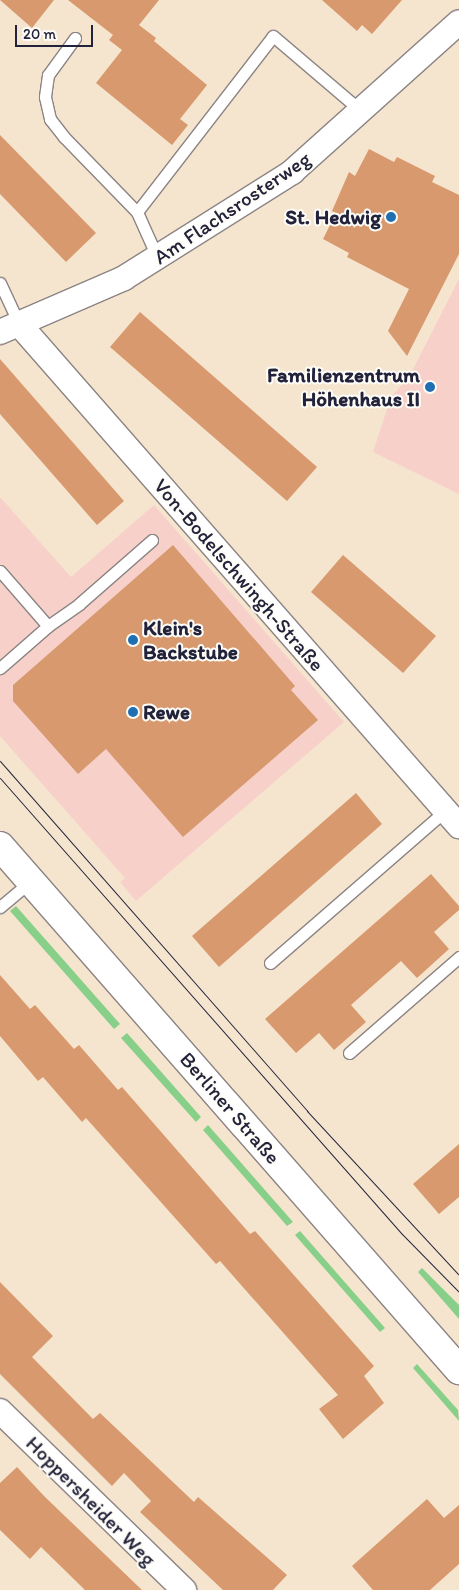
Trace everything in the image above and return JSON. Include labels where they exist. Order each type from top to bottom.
[{"type":"main road","name":"Berliner Straße","points":[[0,846],[459,1370]]},
{"type":"street","name":"Am Flachsrosterweg","points":[[10,328],[124,278],[158,259],[292,172],[459,22]]},
{"type":"street","name":"Von-Bodelschwingh-Straße","points":[[10,328],[452,818]]},
{"type":"street","name":"Hoppersheider Weg","points":[[0,1411],[184,1590]]},
{"type":"lane","points":[[137,212],[273,36],[361,111]]},
{"type":"lane","points":[[75,38],[48,76],[45,97],[50,119],[64,137],[137,212],[158,259]]},
{"type":"lane","points":[[0,284],[10,328]]},
{"type":"lane","points":[[0,668],[48,626],[79,604],[152,540]]},
{"type":"lane","points":[[0,571],[48,626]]},
{"type":"lane","points":[[270,963],[452,818]]},
{"type":"lane","points":[[0,907],[31,881]]},
{"type":"lane","points":[[349,1053],[459,957]]},
{"type":"shaded area","name":"Familienzentrum Höhenhaus II","points":[[459,279],[459,494],[373,452],[391,397],[409,377]]},
{"type":"shaded area","points":[[0,497],[71,577],[154,505],[344,722],[136,901],[120,882],[125,878],[0,736]]},
{"type":"green space","points":[[16,906],[120,1024],[114,1029],[10,911]]},
{"type":"green space","points":[[127,1033],[201,1117],[196,1122],[121,1038]]},
{"type":"green space","points":[[208,1125],[293,1222],[287,1226],[203,1130]]},
{"type":"green space","points":[[300,1231],[385,1328],[380,1332],[295,1235]]},
{"type":"green space","points":[[422,1268],[459,1305],[459,1319],[418,1272]]},
{"type":"green space","points":[[417,1364],[458,1410],[459,1421],[413,1368]]},
{"type":"building","points":[[0,0],[54,0],[32,28]]},
{"type":"building","points":[[68,0],[159,0],[139,25],[156,38],[154,41],[207,85],[180,119],[188,125],[172,145],[96,83],[122,50],[109,40],[113,35]]},
{"type":"building","points":[[322,0],[402,0],[372,34],[362,25],[357,31]]},
{"type":"building","points":[[0,135],[96,233],[66,262],[0,194]]},
{"type":"building","name":"St. Hedwig","points":[[369,149],[394,162],[397,157],[435,176],[432,182],[459,195],[459,254],[407,356],[388,331],[409,289],[347,257],[349,253],[323,239],[336,213],[332,211],[349,172],[355,176]]},
{"type":"building","points":[[140,312],[317,467],[287,501],[110,347]]},
{"type":"building","points":[[0,359],[124,501],[97,525],[0,414]]},
{"type":"building","name":"Rewe","points":[[173,545],[295,686],[291,690],[318,720],[183,837],[106,749],[78,774],[13,701],[13,685]]},
{"type":"building","points":[[343,555],[436,636],[403,673],[311,592]]},
{"type":"building","points":[[356,793],[382,824],[219,967],[192,936]]},
{"type":"building","points":[[431,874],[459,906],[459,910],[434,932],[449,949],[417,978],[401,961],[378,981],[351,1005],[366,1022],[334,1050],[319,1033],[296,1053],[265,1019]]},
{"type":"building","points":[[0,975],[30,1009],[35,1005],[74,1049],[79,1045],[118,1090],[122,1087],[250,1234],[255,1231],[374,1366],[364,1376],[384,1403],[343,1439],[319,1409],[338,1395],[220,1261],[216,1264],[86,1118],[82,1122],[43,1077],[38,1081],[0,1036]]},
{"type":"building","points":[[459,1144],[459,1197],[439,1214],[413,1184]]},
{"type":"building","points":[[0,1282],[53,1336],[32,1357],[93,1419],[100,1413],[194,1502],[198,1497],[287,1575],[273,1590],[223,1590],[140,1512],[151,1501],[124,1473],[112,1486],[0,1374]]},
{"type":"building","points":[[17,1467],[45,1497],[142,1590],[85,1590],[41,1547],[30,1559],[0,1530],[0,1483]]},
{"type":"building","points":[[427,1499],[444,1518],[459,1505],[459,1564],[430,1590],[373,1590],[352,1566]]},
{"type":"tram line","points":[[0,761],[307,1111],[459,1275]]},
{"type":"tram line","points":[[0,778],[402,1234],[459,1292]]},
{"type":"place","name":"St. Hedwig","points":[[391,217]]},
{"type":"place","name":"Familienzentrum Höhenhaus II","points":[[430,387]]},
{"type":"place","name":"Klein's Backstube","points":[[133,640]]},
{"type":"place","name":"Rewe","points":[[133,712]]}]
